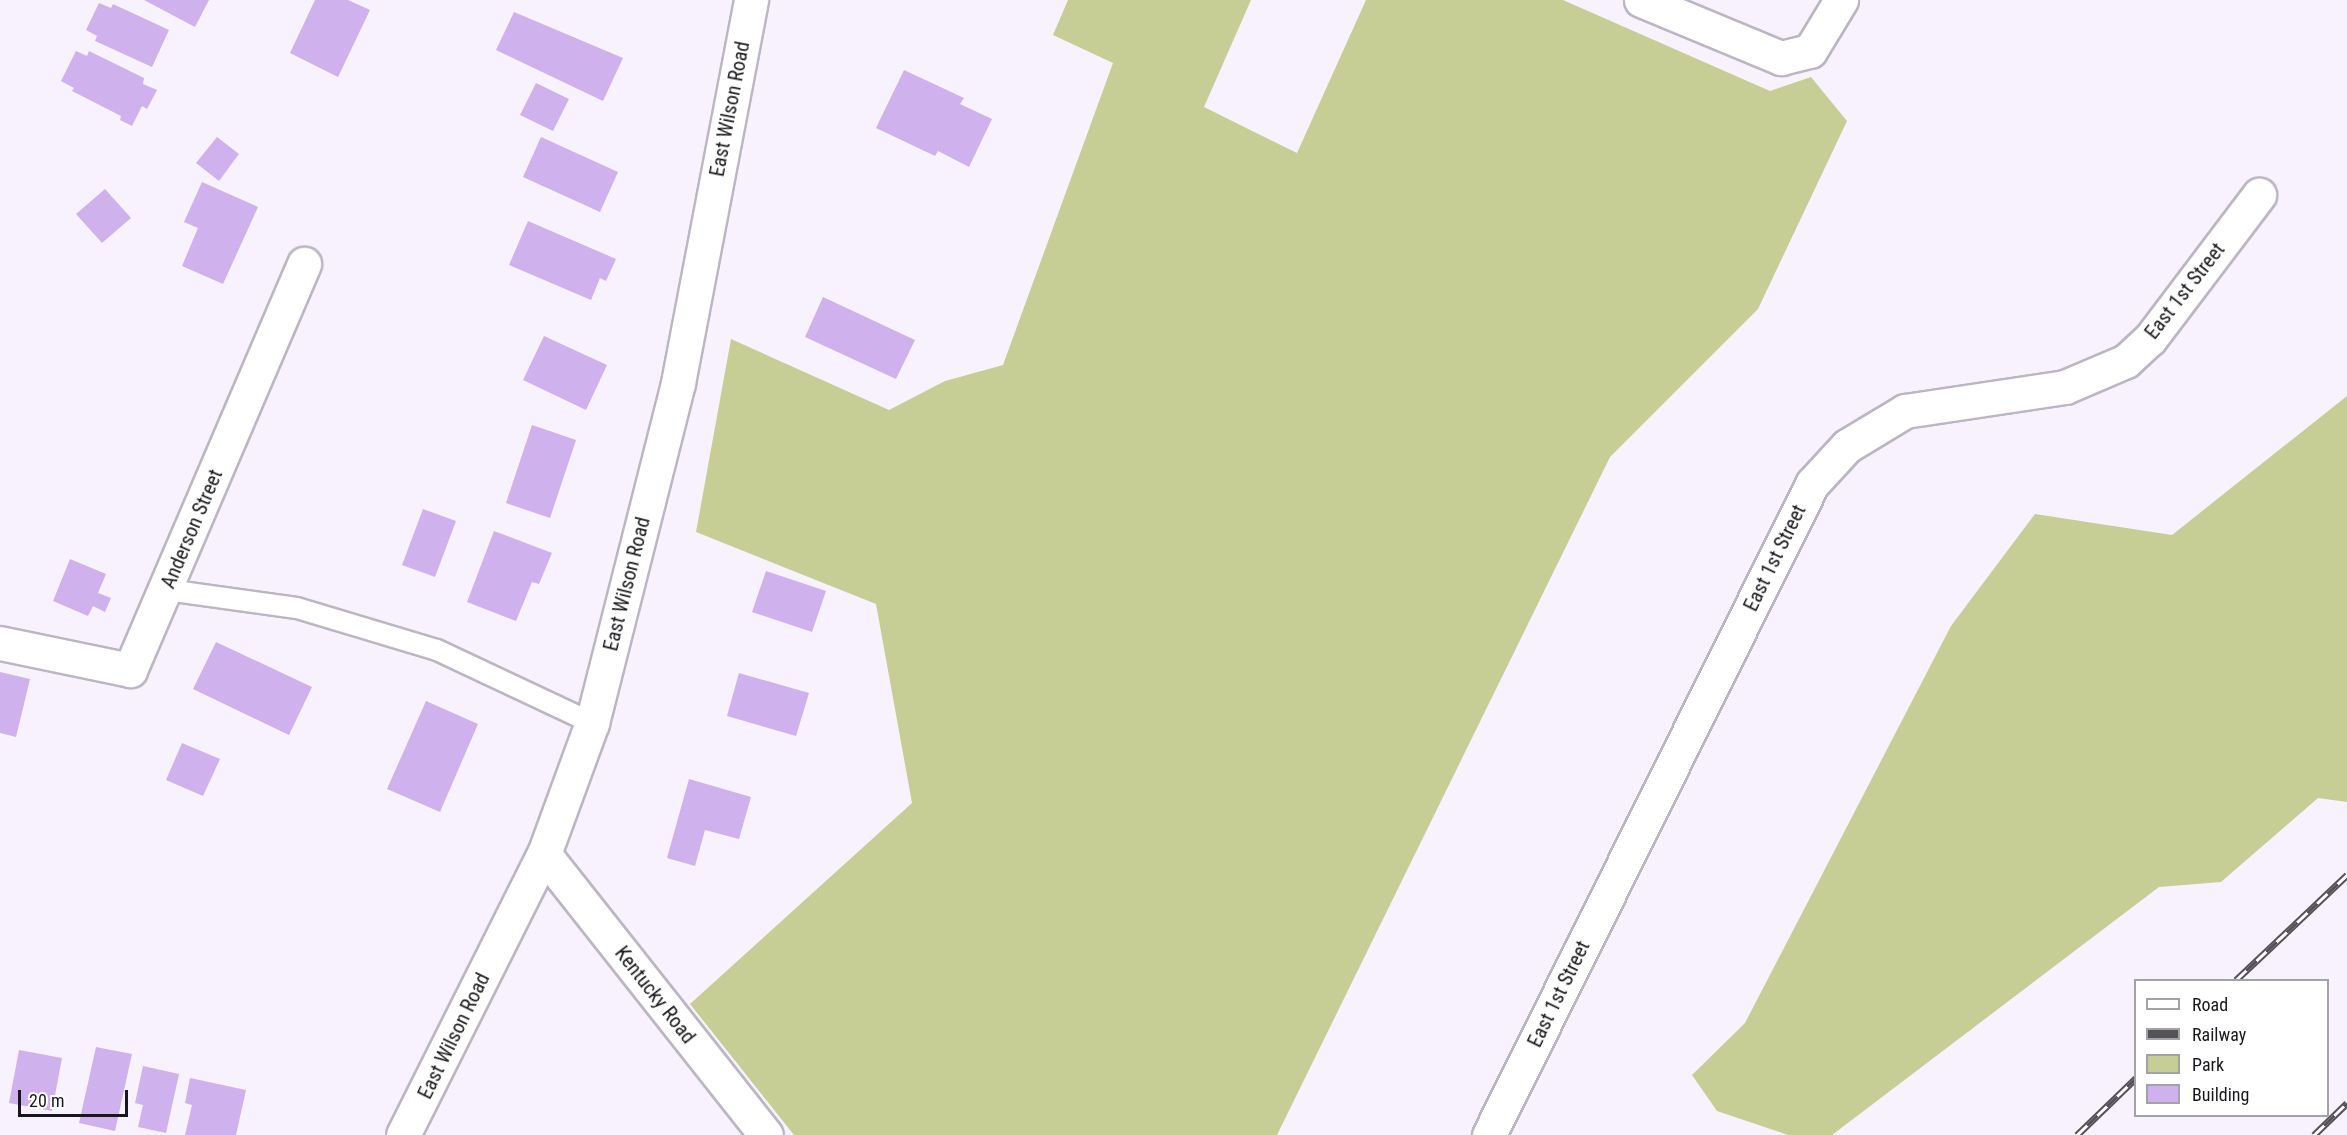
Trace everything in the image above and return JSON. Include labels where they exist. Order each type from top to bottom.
[{"type":"street","name":"East Wilson Road","points":[[403,1135],[544,854],[592,723],[678,383],[751,0]]},
{"type":"street","points":[[1641,0],[1781,58],[1810,51],[1841,0]]},
{"type":"street","name":"East 1st Street","points":[[1489,1135],[1812,484],[1847,446],[1905,411],[2065,387],[2126,361],[2150,339],[2259,195]]},
{"type":"street","name":"Anderson Street","points":[[0,643],[130,670],[167,590],[304,264]]},
{"type":"street","name":"Kentucky Road","points":[[544,854],[766,1135]]},
{"type":"lane","points":[[167,590],[297,608],[437,650],[592,723]]},
{"type":"green space","points":[[1068,0],[1251,0],[1204,107],[1297,153],[1366,0],[1563,0],[1770,91],[1811,77],[1847,121],[1758,309],[1610,457],[1277,1135],[794,1135],[690,1004],[912,803],[876,604],[696,532],[731,339],[889,410],[945,381],[1003,365],[1113,63],[1053,35]]},
{"type":"green space","points":[[2347,396],[2347,802],[2318,798],[2221,882],[2159,887],[1832,1135],[1788,1135],[1717,1111],[1692,1075],[1745,1023],[1951,626],[2035,514],[2172,535]]},
{"type":"building","points":[[144,0],[209,0],[195,27]]},
{"type":"building","points":[[315,0],[348,0],[370,10],[338,77],[290,53]]},
{"type":"building","points":[[99,3],[111,8],[113,4],[169,30],[152,67],[95,41],[97,36],[86,30]]},
{"type":"building","points":[[514,12],[623,58],[603,101],[496,50]]},
{"type":"building","points":[[76,51],[87,56],[89,51],[144,78],[143,84],[157,90],[147,109],[142,106],[132,126],[120,120],[121,116],[72,91],[74,88],[61,81]]},
{"type":"building","points":[[904,70],[964,98],[960,104],[992,119],[969,167],[938,151],[935,156],[876,128]]},
{"type":"building","points":[[536,83],[569,99],[553,131],[520,115]]},
{"type":"building","points":[[217,137],[239,154],[219,181],[196,163]]},
{"type":"building","points":[[541,137],[618,172],[600,212],[523,177]]},
{"type":"building","points":[[202,182],[258,207],[223,284],[182,266],[198,228],[184,222]]},
{"type":"building","points":[[105,189],[131,218],[102,243],[76,214]]},
{"type":"building","points":[[528,221],[616,259],[606,281],[600,278],[591,300],[509,265]]},
{"type":"building","points":[[823,297],[915,340],[896,379],[805,337]]},
{"type":"building","points":[[544,336],[607,365],[586,410],[523,380]]},
{"type":"building","points":[[532,425],[576,440],[550,518],[506,503]]},
{"type":"building","points":[[423,509],[456,521],[435,577],[402,565]]},
{"type":"building","points":[[494,531],[552,553],[539,584],[532,582],[516,621],[467,602]]},
{"type":"building","points":[[70,559],[106,574],[98,593],[111,598],[105,612],[93,606],[88,616],[53,601]]},
{"type":"building","points":[[766,571],[826,591],[812,632],[752,612]]},
{"type":"building","points":[[216,642],[312,687],[289,735],[193,689]]},
{"type":"building","points":[[0,672],[30,679],[16,737],[0,733]]},
{"type":"building","points":[[739,673],[809,693],[796,736],[727,716]]},
{"type":"building","points":[[426,701],[478,724],[440,812],[387,789]]},
{"type":"building","points":[[182,743],[220,759],[203,796],[166,780]]},
{"type":"building","points":[[689,779],[751,797],[739,839],[705,830],[695,866],[667,858]]},
{"type":"building","points":[[96,1047],[132,1054],[115,1131],[79,1123]]},
{"type":"building","points":[[19,1050],[62,1058],[52,1111],[9,1103]]},
{"type":"building","points":[[143,1066],[179,1074],[166,1133],[138,1127],[143,1105],[135,1103]]},
{"type":"building","points":[[190,1078],[246,1090],[236,1135],[185,1135],[192,1105],[185,1103]]},
{"type":"railway","points":[[2237,979],[2347,875]]},
{"type":"railway","points":[[2077,1135],[2134,1080]]},
{"type":"railway","points":[[2314,1135],[2347,1103]]}]
